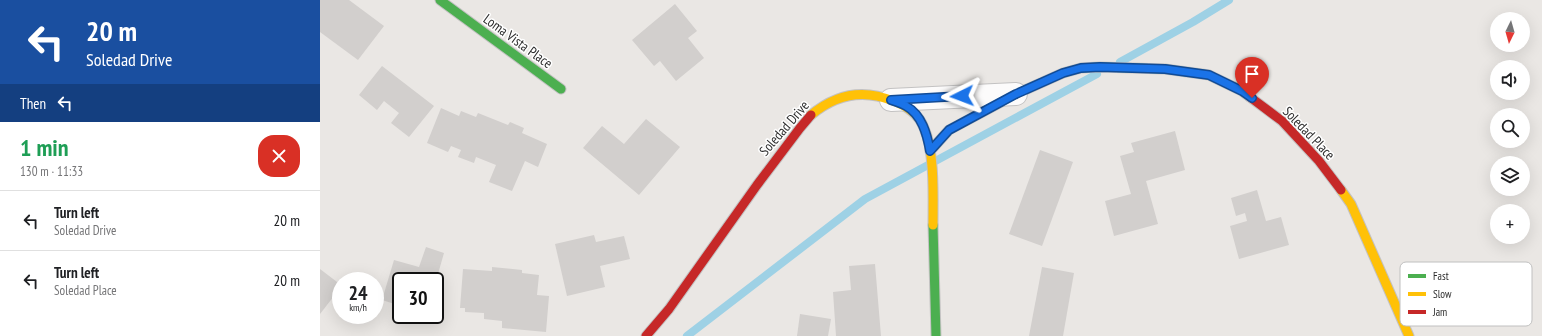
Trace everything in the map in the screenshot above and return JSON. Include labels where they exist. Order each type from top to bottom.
[{"type":"street","name":"Loma Vista Place","points":[[440,0],[561,89]]},
{"type":"street","name":"Soledad Place","points":[[930,151],[949,130],[1016,94],[1063,73],[1081,68],[1100,67],[1165,69],[1209,75],[1242,91],[1287,127],[1319,161],[1351,204],[1400,316]]},
{"type":"street","name":"Soledad Drive","points":[[646,336],[675,301],[770,166],[806,120],[823,106],[840,97],[864,93],[891,100],[906,106],[920,119],[927,135],[930,151],[933,208],[934,307],[936,336]]},
{"type":"street","points":[[891,100],[1016,94]]},
{"type":"street","name":"Soledad Place","points":[[1405,326],[1409,336]]},
{"type":"building","points":[[320,0],[349,0],[384,26],[358,60],[320,32]]},
{"type":"building","points":[[675,4],[697,31],[688,38],[704,58],[676,81],[660,61],[654,66],[632,40]]},
{"type":"building","points":[[382,66],[434,106],[409,137],[391,123],[399,113],[384,101],[377,110],[359,95]]},
{"type":"building","points":[[441,108],[459,116],[461,111],[476,117],[478,113],[508,125],[510,122],[524,128],[522,133],[547,144],[538,167],[525,161],[512,191],[489,182],[496,165],[476,157],[474,163],[458,157],[461,150],[451,146],[448,152],[427,143]]},
{"type":"building","points":[[646,119],[680,147],[639,195],[583,148],[602,126],[624,144]]},
{"type":"building","points":[[1175,131],[1185,170],[1146,181],[1158,224],[1114,236],[1105,201],[1131,194],[1120,156],[1134,152],[1131,143]]},
{"type":"building","points":[[1040,150],[1073,162],[1042,246],[1009,234]]},
{"type":"building","points":[[1257,190],[1266,221],[1281,217],[1289,245],[1239,259],[1230,226],[1247,221],[1245,213],[1236,216],[1231,198]]},
{"type":"building","points":[[594,235],[596,242],[624,236],[630,259],[600,266],[605,287],[567,296],[555,244]]},
{"type":"building","points":[[426,247],[444,253],[439,272],[392,272],[392,303],[384,301],[384,293],[394,260],[419,267]]},
{"type":"building","points":[[875,264],[881,336],[836,336],[833,292],[851,290],[849,266]]},
{"type":"building","points":[[492,267],[522,270],[522,273],[539,275],[537,295],[549,296],[546,332],[502,328],[502,321],[484,319],[484,313],[465,312],[465,308],[460,308],[463,269],[492,271]]},
{"type":"building","points":[[1042,267],[1074,273],[1063,336],[1029,336]]},
{"type":"building","points":[[320,269],[332,278],[332,299],[320,314]]},
{"type":"building","points":[[800,314],[831,319],[828,336],[797,336]]},
{"type":"waterway","points":[[1120,62],[1193,22],[1229,0]]},
{"type":"waterway","points":[[687,336],[865,199],[1097,74]]},
{"type":"traffic: fast","points":[[440,0],[561,89]]},
{"type":"traffic: fast","points":[[930,151],[949,130],[1016,94],[1063,73],[1081,68],[1100,67],[1165,69],[1209,75],[1242,91],[1250,97]]},
{"type":"traffic: fast","points":[[933,225],[936,336]]},
{"type":"traffic: slow","points":[[811,115],[830,102],[840,98],[861,95],[882,97],[898,103],[912,111],[922,123],[928,138],[933,175],[933,225]]},
{"type":"traffic: slow","points":[[1341,190],[1351,204],[1400,316]]},
{"type":"traffic: slow","points":[[1405,326],[1409,336]]},
{"type":"traffic: jam","points":[[1250,97],[1282,121],[1319,161],[1341,190]]},
{"type":"traffic: jam","points":[[646,336],[669,309],[757,185],[811,115]]},
{"type":"route","points":[[962,96],[891,100],[906,106],[920,119],[927,135],[930,151],[949,130],[1016,94],[1063,73],[1081,68],[1100,67],[1165,69],[1209,75],[1242,91],[1252,98]]}]
